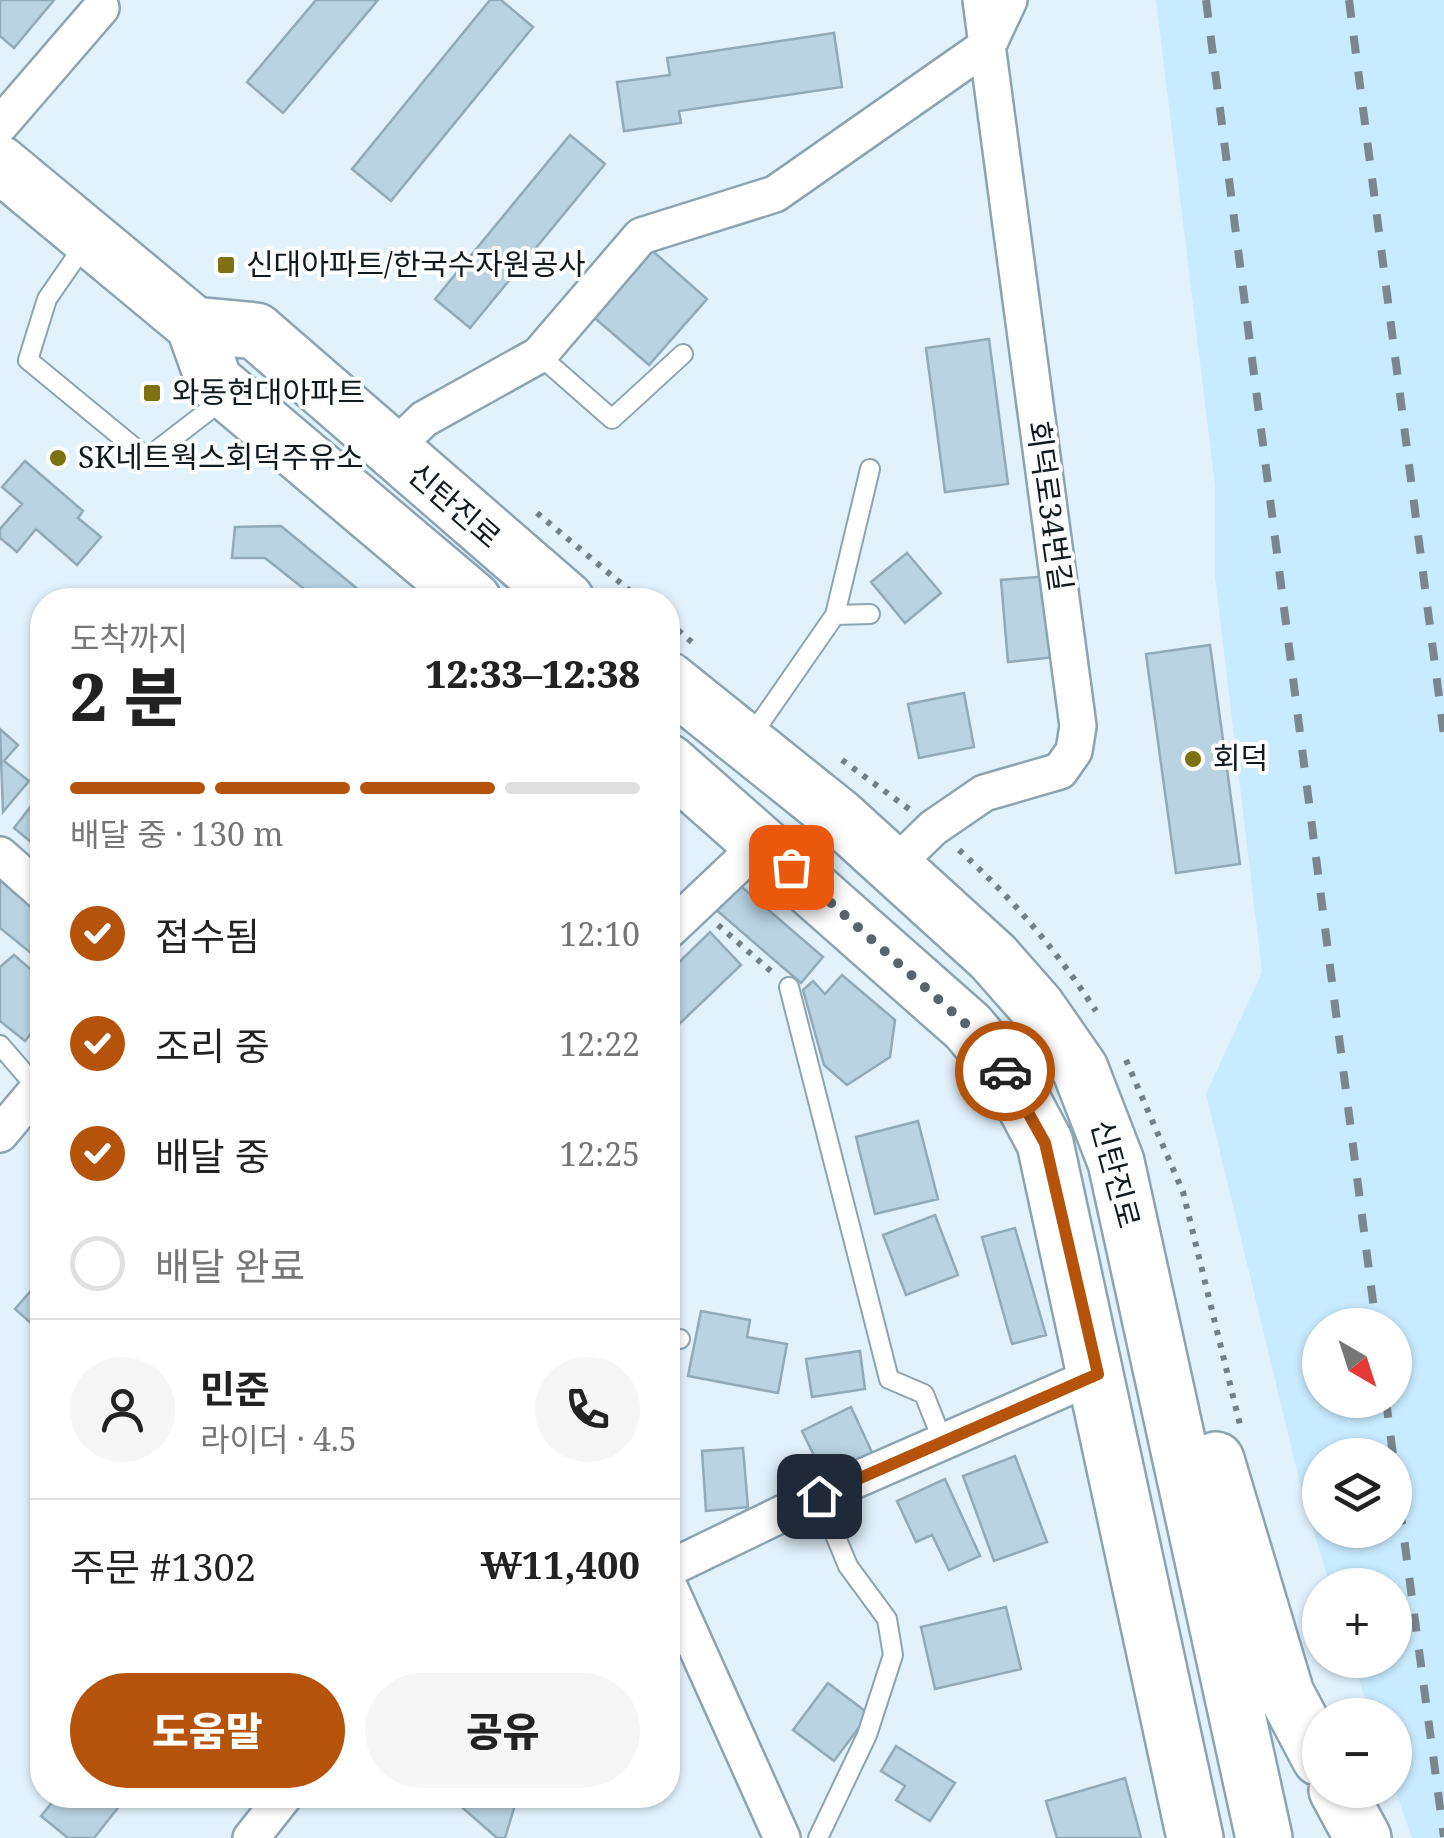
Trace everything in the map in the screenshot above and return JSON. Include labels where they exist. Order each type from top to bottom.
[{"type":"main road","points":[[0,164],[194,325]]},
{"type":"main road","name":"신탄진로","points":[[458,588],[214,381],[194,325],[256,331],[551,588]]},
{"type":"main road","name":"신탄진로","points":[[680,690],[894,865],[992,957],[1038,1007],[1080,1069],[1116,1162],[1264,1838]]},
{"type":"main road","name":"신탄진로","points":[[680,772],[968,1026],[1010,1077],[1045,1143],[1098,1374],[1195,1838]]},
{"type":"main road","points":[[1116,1162],[1166,1264],[1223,1486],[1286,1694],[1302,1724]]},
{"type":"main road","points":[[1347,1808],[1363,1838]]},
{"type":"street","name":"회덕로34번길","points":[[894,865],[932,828],[984,793],[1060,771],[1074,751],[1078,726],[981,0]]},
{"type":"street","points":[[391,451],[424,419],[539,355],[641,236],[775,194],[988,45],[1009,0]]},
{"type":"street","points":[[0,125],[101,8]]},
{"type":"street","points":[[482,588],[509,554]]},
{"type":"street","points":[[680,920],[762,842]]},
{"type":"street","points":[[0,856],[30,882]]},
{"type":"street","points":[[0,1134],[30,1098]]},
{"type":"street","points":[[680,1563],[819,1496],[1098,1374]]},
{"type":"street","points":[[680,1611],[782,1838]]},
{"type":"street","points":[[252,1838],[275,1808]]},
{"type":"lane","points":[[88,239],[46,300],[28,360],[147,458],[230,394]]},
{"type":"lane","points":[[539,355],[612,419],[683,354]]},
{"type":"lane","points":[[746,743],[835,616],[870,469]]},
{"type":"lane","points":[[835,616],[870,614]]},
{"type":"lane","points":[[788,986],[890,1379],[924,1394],[943,1442]]},
{"type":"lane","points":[[0,1046],[30,1076]]},
{"type":"lane","points":[[818,1838],[867,1735],[892,1655],[887,1619],[848,1566],[819,1496]]},
{"type":"path","points":[[836,755],[914,812]]},
{"type":"path","points":[[696,905],[788,986]]},
{"type":"shaded area","points":[[1156,0],[1444,0],[1444,1838],[1412,1838],[1401,1808],[1412,1808],[1412,1698],[1365,1698],[1359,1678],[1412,1678],[1412,1568],[1325,1568],[1319,1548],[1412,1548],[1412,1438],[1302,1438],[1302,1492],[1206,1094],[1262,972],[1215,577],[1215,486]]},
{"type":"building","points":[[0,0],[54,0],[14,48],[0,36]]},
{"type":"building","points":[[316,0],[378,0],[283,113],[247,82]]},
{"type":"building","points":[[490,0],[501,0],[533,27],[391,201],[352,169]]},
{"type":"building","points":[[834,33],[842,87],[679,111],[681,123],[624,131],[617,82],[670,75],[667,58]]},
{"type":"building","points":[[570,135],[605,164],[470,328],[435,299]]},
{"type":"building","points":[[647,246],[707,299],[649,365],[589,313]]},
{"type":"building","points":[[989,339],[1008,484],[945,492],[926,348]]},
{"type":"building","points":[[25,461],[83,511],[78,518],[101,537],[77,565],[36,529],[17,552],[0,538],[0,529],[22,504],[2,487]]},
{"type":"building","points":[[281,526],[356,588],[303,588],[265,558],[232,558],[235,527]]},
{"type":"building","points":[[907,553],[941,593],[905,623],[871,582]]},
{"type":"building","points":[[1049,576],[1056,657],[1008,662],[1001,580]]},
{"type":"building","name":"회덕","points":[[1210,645],[1240,864],[1176,873],[1146,654]]},
{"type":"building","points":[[964,693],[974,747],[919,758],[908,704]]},
{"type":"building","points":[[0,729],[18,745],[4,761],[29,781],[3,812]]},
{"type":"building","points":[[30,807],[30,841],[14,828]]},
{"type":"building","points":[[5,872],[30,892],[30,952],[0,928],[0,879]]},
{"type":"building","points":[[735,881],[823,957],[801,983],[713,907]]},
{"type":"building","points":[[710,932],[741,965],[680,1023],[680,961]]},
{"type":"building","points":[[14,955],[30,969],[30,1035],[25,1041],[0,1021],[0,967]]},
{"type":"building","points":[[842,975],[895,1020],[890,1057],[847,1085],[824,1065],[803,990],[813,981],[825,994]]},
{"type":"building","points":[[918,1121],[938,1199],[875,1214],[856,1137]]},
{"type":"building","points":[[935,1215],[958,1275],[906,1295],[883,1235]]},
{"type":"building","points":[[1015,1228],[1046,1335],[1012,1344],[982,1237]]},
{"type":"building","points":[[30,1292],[30,1322],[15,1309]]},
{"type":"building","points":[[701,1311],[750,1320],[747,1337],[787,1344],[778,1393],[688,1376]]},
{"type":"building","points":[[860,1351],[865,1389],[812,1397],[806,1359]]},
{"type":"building","points":[[851,1407],[876,1461],[828,1484],[802,1431]]},
{"type":"building","points":[[743,1448],[748,1507],[706,1511],[702,1451]]},
{"type":"building","points":[[1015,1456],[1047,1542],[994,1561],[963,1476]]},
{"type":"building","points":[[945,1479],[980,1556],[949,1570],[932,1535],[916,1542],[897,1501]]},
{"type":"building","points":[[1006,1607],[1021,1669],[935,1689],[921,1627]]},
{"type":"building","points":[[828,1683],[869,1714],[834,1761],[793,1730]]},
{"type":"building","points":[[896,1746],[955,1783],[930,1821],[896,1800],[905,1786],[881,1771]]},
{"type":"building","points":[[1125,1778],[1141,1838],[1057,1838],[1046,1801]]},
{"type":"building","points":[[47,1808],[118,1808],[94,1838],[68,1838],[41,1816]]},
{"type":"building","points":[[463,1808],[514,1808],[505,1838],[497,1838]]},
{"type":"railway","points":[[1206,0],[1374,1308]]},
{"type":"railway","points":[[1349,0],[1444,735]]},
{"type":"railway","points":[[1388,1418],[1391,1438]]},
{"type":"railway","points":[[1405,1548],[1444,1837]]},
{"type":"way so far","points":[[791,867],[968,1026],[1005,1071]]},
{"type":"place","name":"신대아파트/한국수자원공사","points":[[226,265]]},
{"type":"place","name":"와동현대아파트","points":[[152,393]]},
{"type":"place","name":"SK네트웍스회덕주유소","points":[[58,458]]},
{"type":"place","name":"회덕","points":[[1193,759]]},
{"type":"route","points":[[819,1496],[1098,1374],[1045,1143],[1005,1071]]}]
